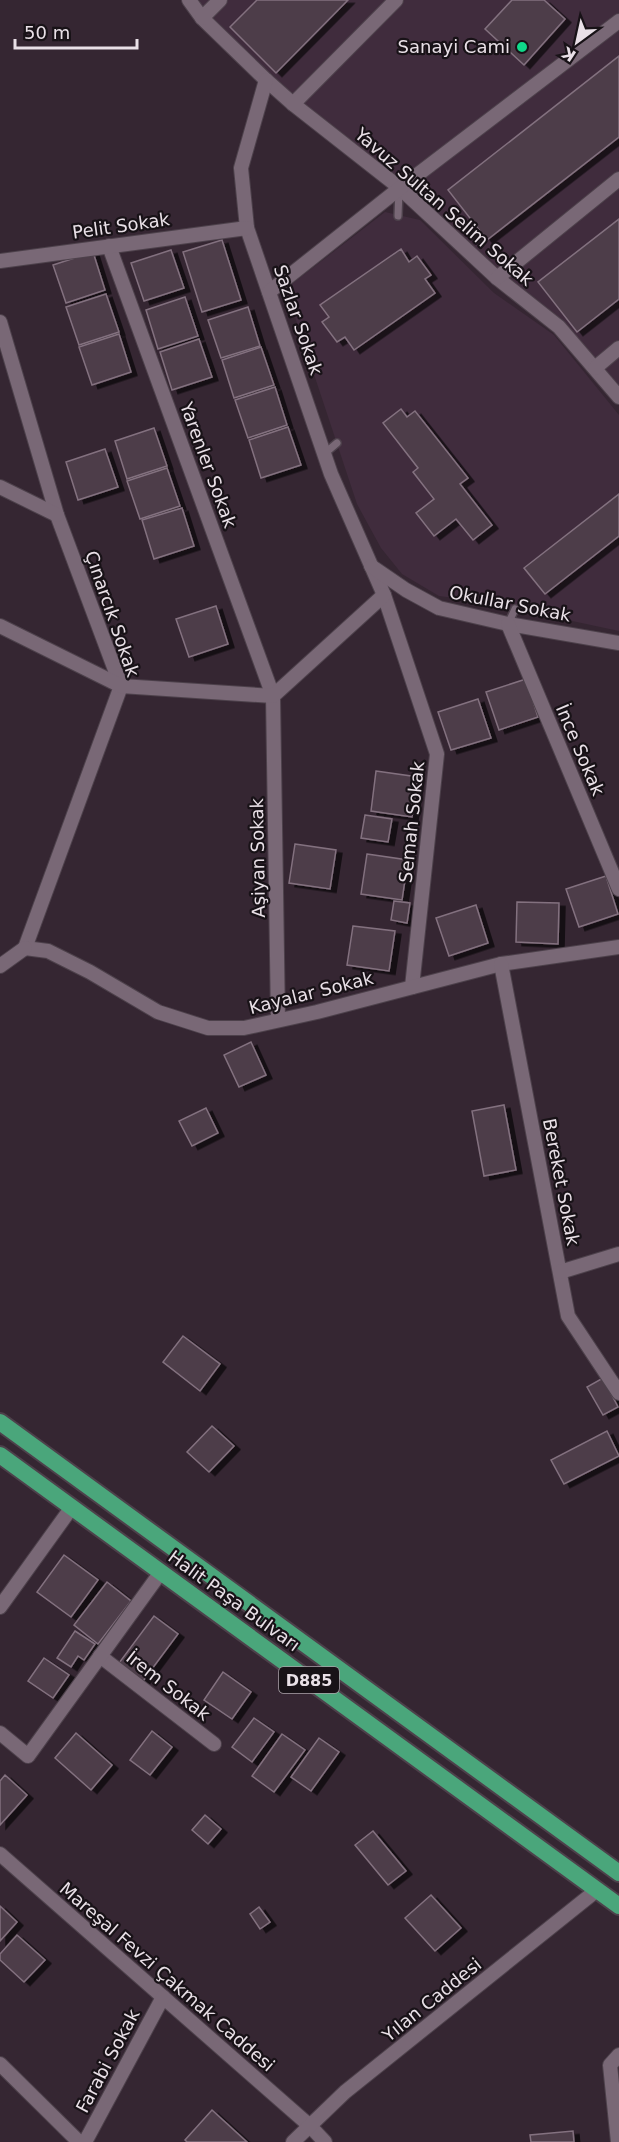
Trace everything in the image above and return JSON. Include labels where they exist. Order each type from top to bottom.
[{"type":"highway","name":"Halit Paşa Bulvarı","points":[[0,1422],[619,1873]]},
{"type":"highway","name":"Halit Paşa Bulvarı","points":[[0,1455],[619,1906]]},
{"type":"street","name":"Yavuz Sultan Selim Sokak","points":[[189,0],[202,18],[293,104],[400,188],[497,278],[559,327],[619,397]]},
{"type":"street","points":[[202,18],[220,0]]},
{"type":"street","points":[[293,104],[396,0]]},
{"type":"street","points":[[269,292],[400,188],[619,21]]},
{"type":"street","name":"Sazlar Sokak","points":[[266,80],[241,168],[247,228],[324,454],[370,565]]},
{"type":"street","points":[[497,278],[619,180]]},
{"type":"street","name":"Pelit Sokak","points":[[0,261],[247,228]]},
{"type":"street","name":"Yarenler Sokak","points":[[109,246],[273,696]]},
{"type":"street","name":"Çınarcık Sokak","points":[[0,322],[57,515],[121,686],[25,948]]},
{"type":"street","points":[[595,368],[619,348]]},
{"type":"street","points":[[0,487],[57,515]]},
{"type":"street","name":"Semah Sokak","points":[[370,565],[384,595],[437,754],[412,987]]},
{"type":"street","name":"Okullar Sokak","points":[[370,565],[406,590],[439,608],[508,624],[619,643]]},
{"type":"street","points":[[0,626],[121,686],[273,696],[384,595]]},
{"type":"street","name":"İnce Sokak","points":[[508,624],[619,889]]},
{"type":"street","name":"Aşiyan Sokak","points":[[273,696],[278,1020]]},
{"type":"street","name":"Kayalar Sokak","points":[[25,948],[48,951],[90,972],[158,1012],[208,1028],[244,1028],[501,964],[619,947]]},
{"type":"street","points":[[0,966],[25,948]]},
{"type":"street","name":"Bereket Sokak","points":[[501,964],[568,1316],[619,1393]]},
{"type":"street","points":[[560,1272],[619,1254]]},
{"type":"street","points":[[2,1599],[72,1507]]},
{"type":"street","points":[[0,1733],[28,1756],[161,1572]]},
{"type":"street","name":"İrem Sokak","points":[[100,1656],[214,1744]]},
{"type":"street","name":"Mareşal Fevzi Çakmak Caddesi","points":[[0,1854],[310,2126],[325,2142]]},
{"type":"street","name":"Yılan Caddesi","points":[[293,2142],[345,2092],[597,1890]]},
{"type":"street","name":"Farabi Sokak","points":[[85,2142],[163,1997]]},
{"type":"street","points":[[616,2062],[619,2078]]},
{"type":"street","points":[[616,2062],[618,2142]]},
{"type":"street","points":[[0,2064],[79,2142]]},
{"type":"street","points":[[58,2142],[66,2129]]},
{"type":"lane","points":[[398,216],[400,188]]},
{"type":"lane","points":[[324,454],[337,443]]},
{"type":"lane","points":[[508,624],[515,609]]},
{"type":"shaded area","points":[[189,0],[619,0],[619,397],[559,327],[293,104]]},
{"type":"shaded area","points":[[385,212],[420,220],[494,293],[554,335],[619,415],[619,631],[479,601],[439,596],[402,574],[381,548],[357,504],[288,296],[293,283]]},
{"type":"building","points":[[257,0],[348,0],[276,73],[230,27]]},
{"type":"building","name":"Sanayi Cami","points":[[512,0],[544,0],[565,19],[524,65],[485,29]]},
{"type":"building","points":[[619,56],[619,137],[487,240],[448,190]]},
{"type":"building","points":[[619,219],[619,299],[577,332],[538,282]]},
{"type":"building","points":[[222,240],[241,300],[202,312],[183,252]]},
{"type":"building","points":[[401,249],[409,262],[417,256],[431,275],[425,279],[435,293],[354,350],[345,337],[337,342],[322,322],[329,317],[320,305]]},
{"type":"building","points":[[171,250],[184,288],[144,301],[131,263]]},
{"type":"building","points":[[93,252],[105,290],[66,303],[53,265]]},
{"type":"building","points":[[106,294],[119,332],[79,345],[66,307]]},
{"type":"building","points":[[185,297],[198,336],[158,349],[146,310]]},
{"type":"building","points":[[248,307],[260,346],[221,358],[208,320]]},
{"type":"building","points":[[119,334],[131,372],[92,385],[79,347]]},
{"type":"building","points":[[199,339],[212,377],[172,390],[160,352]]},
{"type":"building","points":[[261,347],[274,385],[234,398],[222,360]]},
{"type":"building","points":[[275,387],[287,425],[248,438],[235,400]]},
{"type":"building","points":[[401,409],[407,417],[415,411],[468,478],[460,484],[492,525],[473,540],[456,519],[434,536],[416,513],[434,499],[413,472],[418,468],[383,423]]},
{"type":"building","points":[[288,427],[301,465],[261,478],[249,440]]},
{"type":"building","points":[[154,428],[167,466],[127,479],[115,441]]},
{"type":"building","points":[[105,449],[118,487],[78,500],[66,462]]},
{"type":"building","points":[[167,468],[180,506],[140,519],[127,481]]},
{"type":"building","points":[[619,494],[619,536],[545,594],[524,568]]},
{"type":"building","points":[[182,508],[194,546],[154,559],[142,520]]},
{"type":"building","points":[[216,606],[228,644],[189,657],[176,619]]},
{"type":"building","points":[[526,679],[538,717],[499,730],[486,692]]},
{"type":"building","points":[[478,699],[491,738],[451,750],[438,712]]},
{"type":"building","points":[[376,771],[418,777],[412,817],[371,811]]},
{"type":"building","points":[[365,815],[392,819],[388,842],[361,838]]},
{"type":"building","points":[[295,844],[336,850],[330,889],[289,883]]},
{"type":"building","points":[[367,854],[408,860],[402,900],[361,894]]},
{"type":"building","points":[[606,876],[618,914],[579,927],[566,889]]},
{"type":"building","points":[[394,901],[410,903],[407,923],[391,920]]},
{"type":"building","points":[[517,902],[559,903],[558,944],[516,942]]},
{"type":"building","points":[[476,905],[488,943],[449,956],[436,918]]},
{"type":"building","points":[[353,926],[395,931],[389,971],[347,965]]},
{"type":"building","points":[[251,1042],[266,1075],[239,1087],[224,1055]]},
{"type":"building","points":[[504,1105],[516,1170],[484,1176],[472,1111]]},
{"type":"building","points":[[206,1108],[218,1133],[192,1146],[179,1121]]},
{"type":"building","points":[[183,1336],[220,1364],[200,1391],[163,1362]]},
{"type":"building","points":[[603,1378],[618,1407],[603,1415],[587,1387]]},
{"type":"building","points":[[212,1426],[234,1446],[209,1472],[187,1452]]},
{"type":"building","points":[[607,1431],[619,1456],[564,1484],[551,1460]]},
{"type":"building","points":[[64,1555],[98,1580],[71,1617],[37,1592]]},
{"type":"building","points":[[107,1582],[131,1601],[98,1644],[74,1625]]},
{"type":"building","points":[[154,1616],[178,1634],[143,1681],[119,1663]]},
{"type":"building","points":[[75,1631],[95,1644],[84,1660],[78,1656],[71,1667],[57,1658]]},
{"type":"building","points":[[44,1658],[69,1675],[53,1698],[28,1681]]},
{"type":"building","points":[[223,1672],[251,1692],[232,1719],[204,1700]]},
{"type":"building","points":[[254,1718],[274,1732],[252,1762],[232,1747]]},
{"type":"building","points":[[152,1731],[172,1747],[150,1775],[130,1760]]},
{"type":"building","points":[[76,1733],[112,1765],[91,1790],[55,1758]]},
{"type":"building","points":[[282,1734],[305,1750],[274,1792],[252,1776]]},
{"type":"building","points":[[319,1738],[339,1752],[311,1791],[291,1777]]},
{"type":"building","points":[[5,1775],[27,1795],[0,1825],[0,1781]]},
{"type":"building","points":[[205,1815],[221,1829],[208,1844],[192,1830]]},
{"type":"building","points":[[373,1831],[406,1871],[388,1885],[355,1845]]},
{"type":"building","points":[[431,1895],[461,1928],[435,1951],[405,1918]]},
{"type":"building","points":[[0,1906],[17,1922],[0,1941]]},
{"type":"building","points":[[259,1907],[270,1922],[260,1929],[250,1914]]},
{"type":"building","points":[[17,1935],[45,1960],[24,1982],[0,1960],[0,1954]]},
{"type":"building","points":[[212,2110],[247,2142],[187,2142],[185,2140]]},
{"type":"building","points":[[573,2131],[574,2142],[531,2142],[530,2135]]},
{"type":"place","name":"Sanayi Cami","points":[[522,47]]}]
